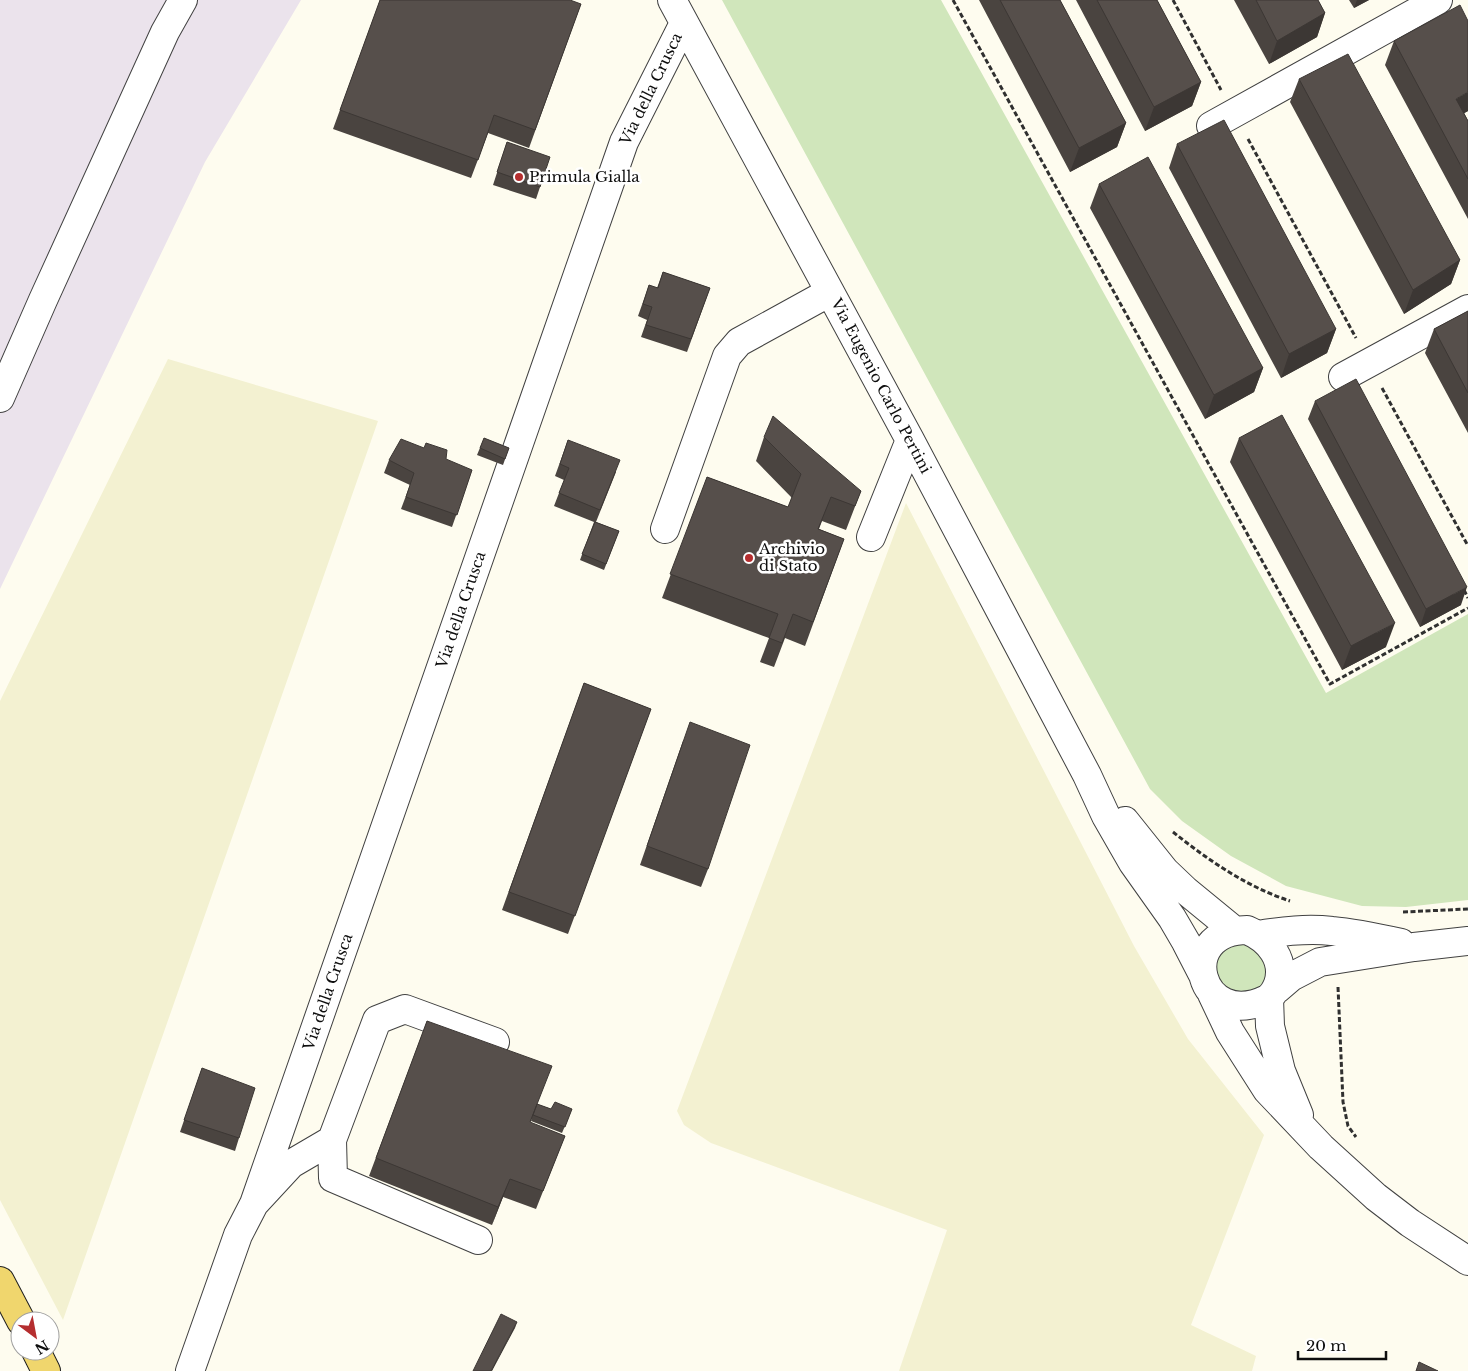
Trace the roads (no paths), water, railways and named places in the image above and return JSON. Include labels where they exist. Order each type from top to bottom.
[{"type":"main road","points":[[0,1281],[16,1311]]},
{"type":"street","points":[[0,398],[153,58],[183,0]]},
{"type":"street","points":[[1222,120],[1438,0]]},
{"type":"street","name":"Via Eugenio Carlo Pertini","points":[[678,11],[910,440],[1087,774],[1106,816],[1133,863],[1172,918],[1186,942],[1230,1032],[1267,1090],[1321,1148],[1376,1197],[1410,1223],[1468,1261]]},
{"type":"street","name":"Via della Crusca","points":[[254,1204],[624,142],[678,11]]},
{"type":"street","points":[[665,529],[727,356],[740,342],[830,292]]},
{"type":"street","points":[[1343,377],[1468,309]]},
{"type":"street","points":[[871,537],[910,440]]},
{"type":"street","name":"Via Eugenio Carlo Pertini","points":[[1087,774],[1165,871],[1185,890],[1246,933]]},
{"type":"street","points":[[1414,947],[1371,936],[1332,931],[1308,930],[1223,934],[1213,941],[1206,951],[1202,962],[1207,984],[1221,1001],[1232,1006],[1244,1006],[1273,993],[1291,977],[1320,962],[1414,947],[1468,941]]},
{"type":"street","points":[[1246,933],[1268,942],[1279,963],[1281,975],[1273,993]]},
{"type":"street","name":"Via Eugenio Carlo Pertini","points":[[1273,993],[1270,1026],[1281,1071],[1304,1128]]},
{"type":"street","points":[[478,1240],[333,1178],[332,1140],[377,1020],[405,1009],[495,1042]]},
{"type":"street","points":[[190,1371],[238,1235],[254,1204],[291,1164],[332,1140]]},
{"type":"place","name":"Primula Gialla","points":[[519,177]]},
{"type":"place","name":"Archivio di Stato","points":[[749,558]]}]
